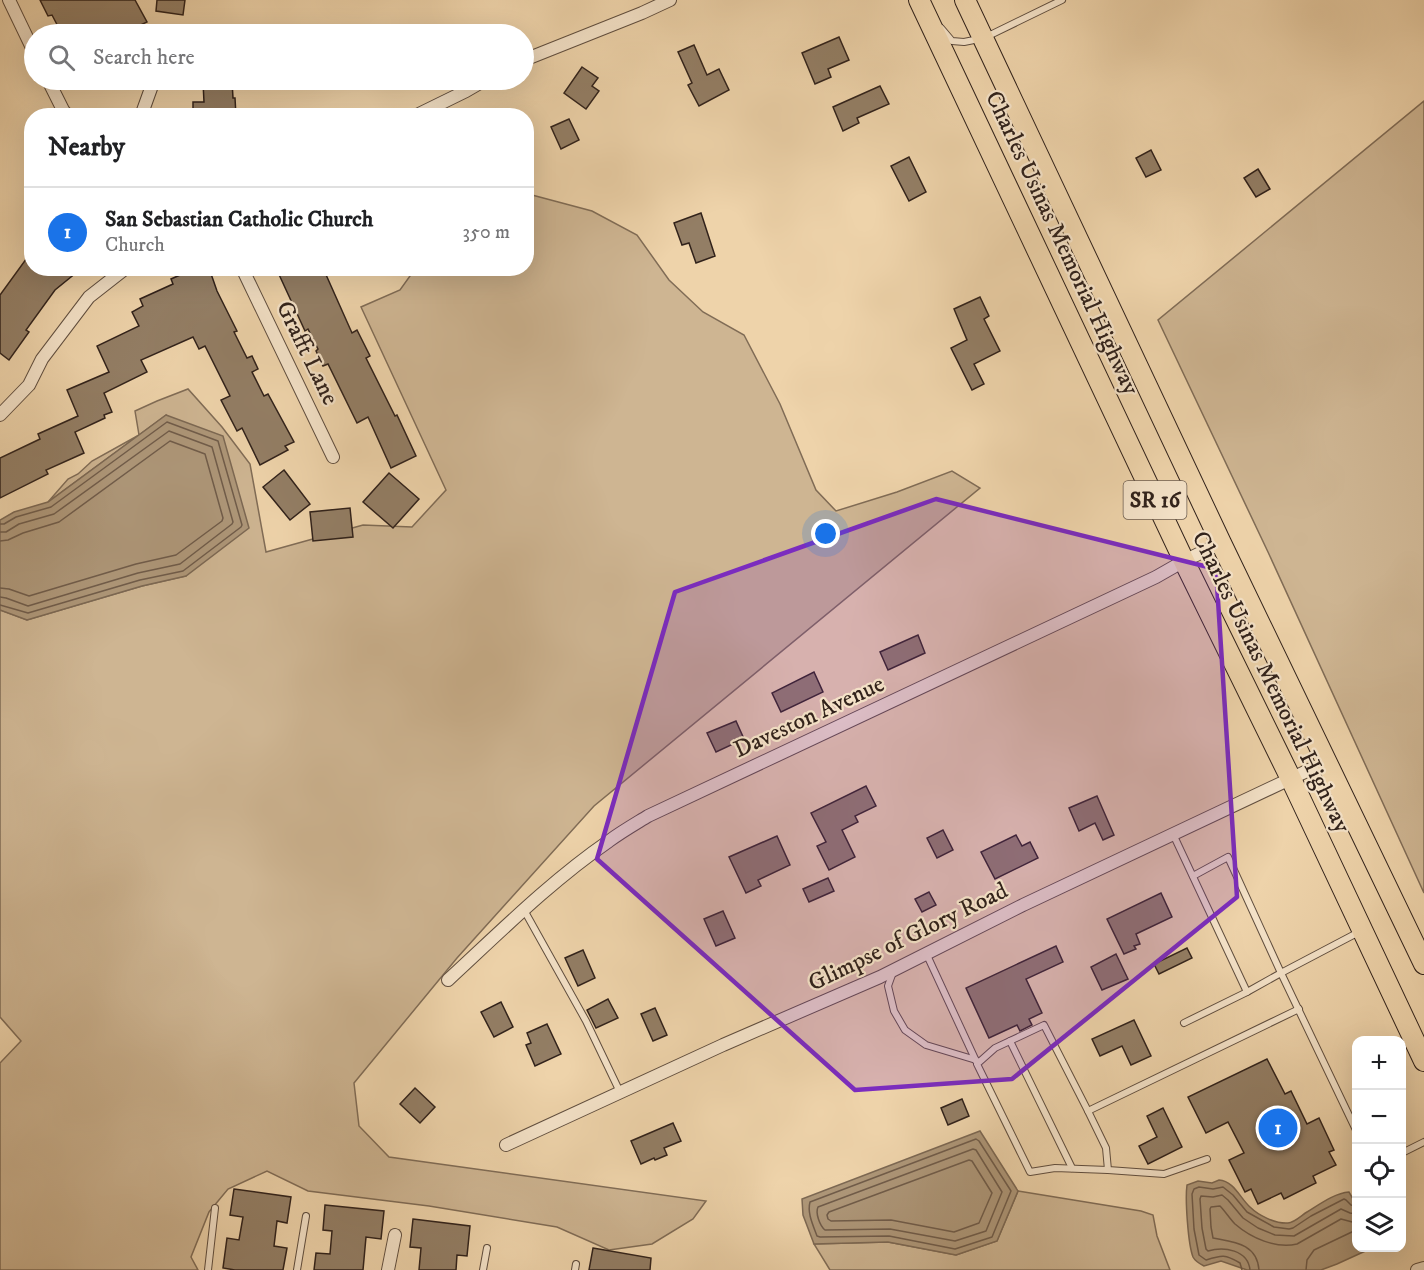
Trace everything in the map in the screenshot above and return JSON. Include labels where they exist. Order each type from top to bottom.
[{"type":"highway","name":"Charles Usinas Memorial Highway","points":[[919,0],[1184,561],[1291,779],[1424,1060]]},
{"type":"highway","name":"Charles Usinas Memorial Highway","points":[[965,0],[1221,543],[1424,964]]},
{"type":"street","points":[[9,0],[24,31]]},
{"type":"street","points":[[534,56],[670,0]]},
{"type":"street","points":[[53,90],[62,108]]},
{"type":"street","points":[[144,108],[150,90]]},
{"type":"street","points":[[431,108],[468,90]]},
{"type":"street","points":[[0,415],[29,384],[42,359],[89,297],[116,276]]},
{"type":"street","name":"Grafft Lane","points":[[246,276],[333,456]]},
{"type":"street","name":"Daveston Avenue","points":[[448,980],[524,910],[595,851],[648,816],[1145,582],[1221,543]]},
{"type":"street","name":"Glimpse of Glory Road","points":[[506,1145],[880,977],[1023,905],[1326,762]]},
{"type":"street","points":[[388,1270],[395,1235]]},
{"type":"street","points":[[1417,1270],[1424,1268]]},
{"type":"lane","points":[[938,21],[943,31],[952,40],[964,42],[984,38],[1062,0]]},
{"type":"lane","points":[[1173,834],[1246,992]]},
{"type":"lane","points":[[1192,876],[1228,857],[1352,1122]]},
{"type":"lane","points":[[524,910],[586,1021],[620,1092]]},
{"type":"lane","points":[[1184,1023],[1363,930]]},
{"type":"lane","points":[[926,953],[1030,1172],[1072,1168],[1164,1174],[1207,1160]]},
{"type":"lane","points":[[895,968],[888,986],[894,1011],[905,1030],[926,1045],[976,1062]]},
{"type":"lane","points":[[1088,1111],[1299,1009]]},
{"type":"lane","points":[[976,1062],[995,1048],[1044,1024],[1106,1148],[1108,1170]]},
{"type":"lane","points":[[1010,1041],[1072,1168]]},
{"type":"lane","points":[[1406,1151],[1424,1143]]},
{"type":"lane","points":[[207,1270],[215,1208]]},
{"type":"lane","points":[[297,1270],[306,1216]]},
{"type":"lane","points":[[483,1270],[487,1248]]},
{"type":"highlighted area","points":[[936,499],[1216,569],[1237,897],[1012,1079],[855,1090],[597,859],[675,592]]},
{"type":"shaded area","points":[[1424,101],[1424,893],[1268,552],[1158,320]]},
{"type":"shaded area","points":[[534,196],[592,211],[637,235],[669,280],[703,312],[744,335],[780,404],[816,490],[836,511],[897,492],[952,471],[980,488],[594,806],[457,958],[354,1083],[359,1126],[389,1157],[706,1201],[693,1219],[652,1244],[609,1250],[557,1227],[429,1206],[308,1191],[267,1171],[228,1189],[209,1212],[191,1257],[198,1270],[0,1270],[0,1063],[21,1041],[0,1017],[0,610],[27,620],[142,586],[186,576],[166,415],[139,435],[135,411],[188,389],[222,427],[250,464],[266,552],[363,525],[412,527],[446,490],[361,307],[400,290],[410,276],[534,276]]},
{"type":"shaded area","points":[[138,435],[48,502],[68,479],[78,474],[92,461]]},
{"type":"shaded area","points":[[1018,1191],[1141,1211],[1153,1215],[1157,1236],[1170,1270],[830,1270],[814,1244],[888,1242],[956,1255],[997,1241]]},
{"type":"water","points":[[166,415],[223,436],[249,528],[186,576],[142,586],[27,620],[0,610],[0,520],[14,512],[48,502]]},
{"type":"water","points":[[980,1131],[1018,1191],[997,1241],[956,1255],[888,1242],[814,1244],[803,1215],[802,1199]]},
{"type":"water","points":[[1219,1180],[1229,1183],[1257,1213],[1283,1223],[1293,1222],[1328,1199],[1349,1192],[1352,1197],[1352,1252],[1363,1252],[1321,1270],[1247,1270],[1221,1261],[1204,1266],[1195,1260],[1191,1251],[1187,1221],[1187,1185],[1198,1181],[1212,1183]]},
{"type":"building","points":[[40,0],[135,0],[147,22],[143,24],[57,24],[52,15],[48,16]]},
{"type":"building","points":[[157,0],[185,0],[183,15],[156,11]]},
{"type":"building","points":[[839,37],[849,60],[828,69],[831,77],[815,84],[802,53]]},
{"type":"building","points":[[694,45],[707,75],[719,69],[729,90],[699,106],[688,85],[692,83],[678,52]]},
{"type":"building","points":[[582,67],[598,78],[592,86],[599,91],[586,109],[564,93]]},
{"type":"building","points":[[880,86],[889,104],[857,118],[859,123],[843,131],[833,107]]},
{"type":"building","points":[[203,90],[233,90],[236,108],[193,108],[193,102],[204,102]]},
{"type":"building","points":[[569,119],[579,140],[561,149],[551,127]]},
{"type":"building","points":[[1151,150],[1161,170],[1146,177],[1136,158]]},
{"type":"building","points":[[909,157],[926,192],[909,201],[891,166]]},
{"type":"building","points":[[1258,169],[1270,189],[1256,197],[1244,178]]},
{"type":"building","points":[[701,213],[715,256],[696,263],[689,243],[682,245],[674,223]]},
{"type":"building","points":[[24,262],[24,276],[72,276],[55,290],[26,330],[29,332],[9,360],[0,353],[0,295]]},
{"type":"building","points":[[178,276],[212,276],[237,331],[234,332],[247,358],[252,356],[258,369],[252,372],[264,396],[268,394],[294,442],[285,446],[288,450],[260,465],[242,428],[237,431],[221,400],[230,396],[205,346],[199,349],[193,337],[141,360],[147,372],[104,393],[112,412],[104,415],[105,418],[75,432],[84,453],[46,470],[48,474],[0,498],[0,458],[40,439],[38,434],[78,416],[67,390],[109,372],[97,346],[139,326],[132,312],[143,306],[140,299],[173,284],[171,279]]},
{"type":"building","points":[[280,276],[327,276],[352,333],[357,330],[370,356],[366,358],[416,456],[391,468],[368,417],[357,423],[328,364],[323,366],[308,329],[305,331]]},
{"type":"building","points":[[980,297],[989,316],[984,319],[1000,351],[974,364],[984,384],[972,390],[951,348],[967,340],[954,309]]},
{"type":"building","points":[[284,470],[310,504],[290,520],[263,487]]},
{"type":"building","points":[[389,473],[419,499],[393,528],[363,502]]},
{"type":"building","points":[[350,508],[353,537],[313,541],[310,512]]},
{"type":"building","points":[[918,635],[925,653],[888,670],[880,652]]},
{"type":"building","points":[[814,672],[823,692],[781,712],[772,693]]},
{"type":"building","points":[[736,721],[744,739],[716,752],[707,733]]},
{"type":"building","points":[[866,786],[876,806],[855,816],[858,822],[842,830],[855,857],[829,870],[817,846],[826,842],[811,813]]},
{"type":"building","points":[[1097,796],[1114,835],[1103,840],[1095,823],[1079,831],[1069,808]]},
{"type":"building","points":[[943,830],[953,850],[937,858],[927,838]]},
{"type":"building","points":[[1016,835],[1022,846],[1030,842],[1038,858],[995,879],[981,852]]},
{"type":"building","points":[[777,836],[790,865],[758,880],[761,886],[746,893],[729,857]]},
{"type":"building","points":[[828,878],[834,891],[809,902],[803,889]]},
{"type":"building","points":[[929,892],[936,905],[922,912],[915,899]]},
{"type":"building","points":[[1161,893],[1172,917],[1136,934],[1140,944],[1134,946],[1136,949],[1124,954],[1107,919]]},
{"type":"building","points":[[723,911],[735,938],[716,946],[704,919]]},
{"type":"building","points":[[1056,946],[1063,962],[1026,979],[1042,1013],[1029,1019],[1032,1025],[1020,1031],[1017,1025],[989,1038],[966,988]]},
{"type":"building","points":[[1187,948],[1192,958],[1159,974],[1154,964]]},
{"type":"building","points":[[583,950],[595,978],[578,986],[565,958]]},
{"type":"building","points":[[1116,954],[1128,979],[1102,990],[1091,967]]},
{"type":"building","points":[[608,999],[618,1018],[596,1028],[587,1010]]},
{"type":"building","points":[[501,1002],[513,1027],[494,1037],[481,1012]]},
{"type":"building","points":[[655,1008],[667,1035],[653,1041],[641,1014]]},
{"type":"building","points":[[1134,1020],[1151,1056],[1131,1065],[1122,1046],[1100,1056],[1092,1039]]},
{"type":"building","points":[[547,1024],[561,1054],[535,1066],[526,1045],[531,1043],[527,1033]]},
{"type":"building","points":[[1267,1059],[1285,1094],[1291,1091],[1307,1124],[1319,1118],[1334,1150],[1329,1152],[1336,1165],[1313,1176],[1316,1183],[1284,1199],[1281,1193],[1258,1204],[1251,1189],[1245,1192],[1229,1160],[1244,1153],[1228,1122],[1206,1133],[1188,1097]]},
{"type":"building","points":[[415,1088],[435,1107],[420,1123],[400,1104]]},
{"type":"building","points":[[962,1099],[969,1116],[948,1125],[941,1108]]},
{"type":"building","points":[[1163,1108],[1182,1147],[1148,1164],[1139,1146],[1157,1137],[1147,1116]]},
{"type":"building","points":[[673,1123],[681,1141],[664,1148],[667,1155],[641,1164],[631,1141]]},
{"type":"building","points":[[234,1189],[291,1197],[287,1223],[277,1221],[274,1246],[287,1248],[283,1270],[223,1268],[227,1238],[239,1240],[243,1217],[230,1215]]},
{"type":"building","points":[[325,1205],[384,1211],[381,1239],[366,1237],[363,1270],[314,1270],[316,1253],[330,1254],[332,1231],[323,1230]]},
{"type":"building","points":[[413,1219],[470,1226],[467,1256],[457,1255],[456,1270],[419,1270],[421,1248],[410,1247]]},
{"type":"building","points":[[593,1248],[651,1258],[650,1270],[589,1270]]},
{"type":"place","name":"San Sebastian Catholic Church","points":[[1278,1128]]}]
